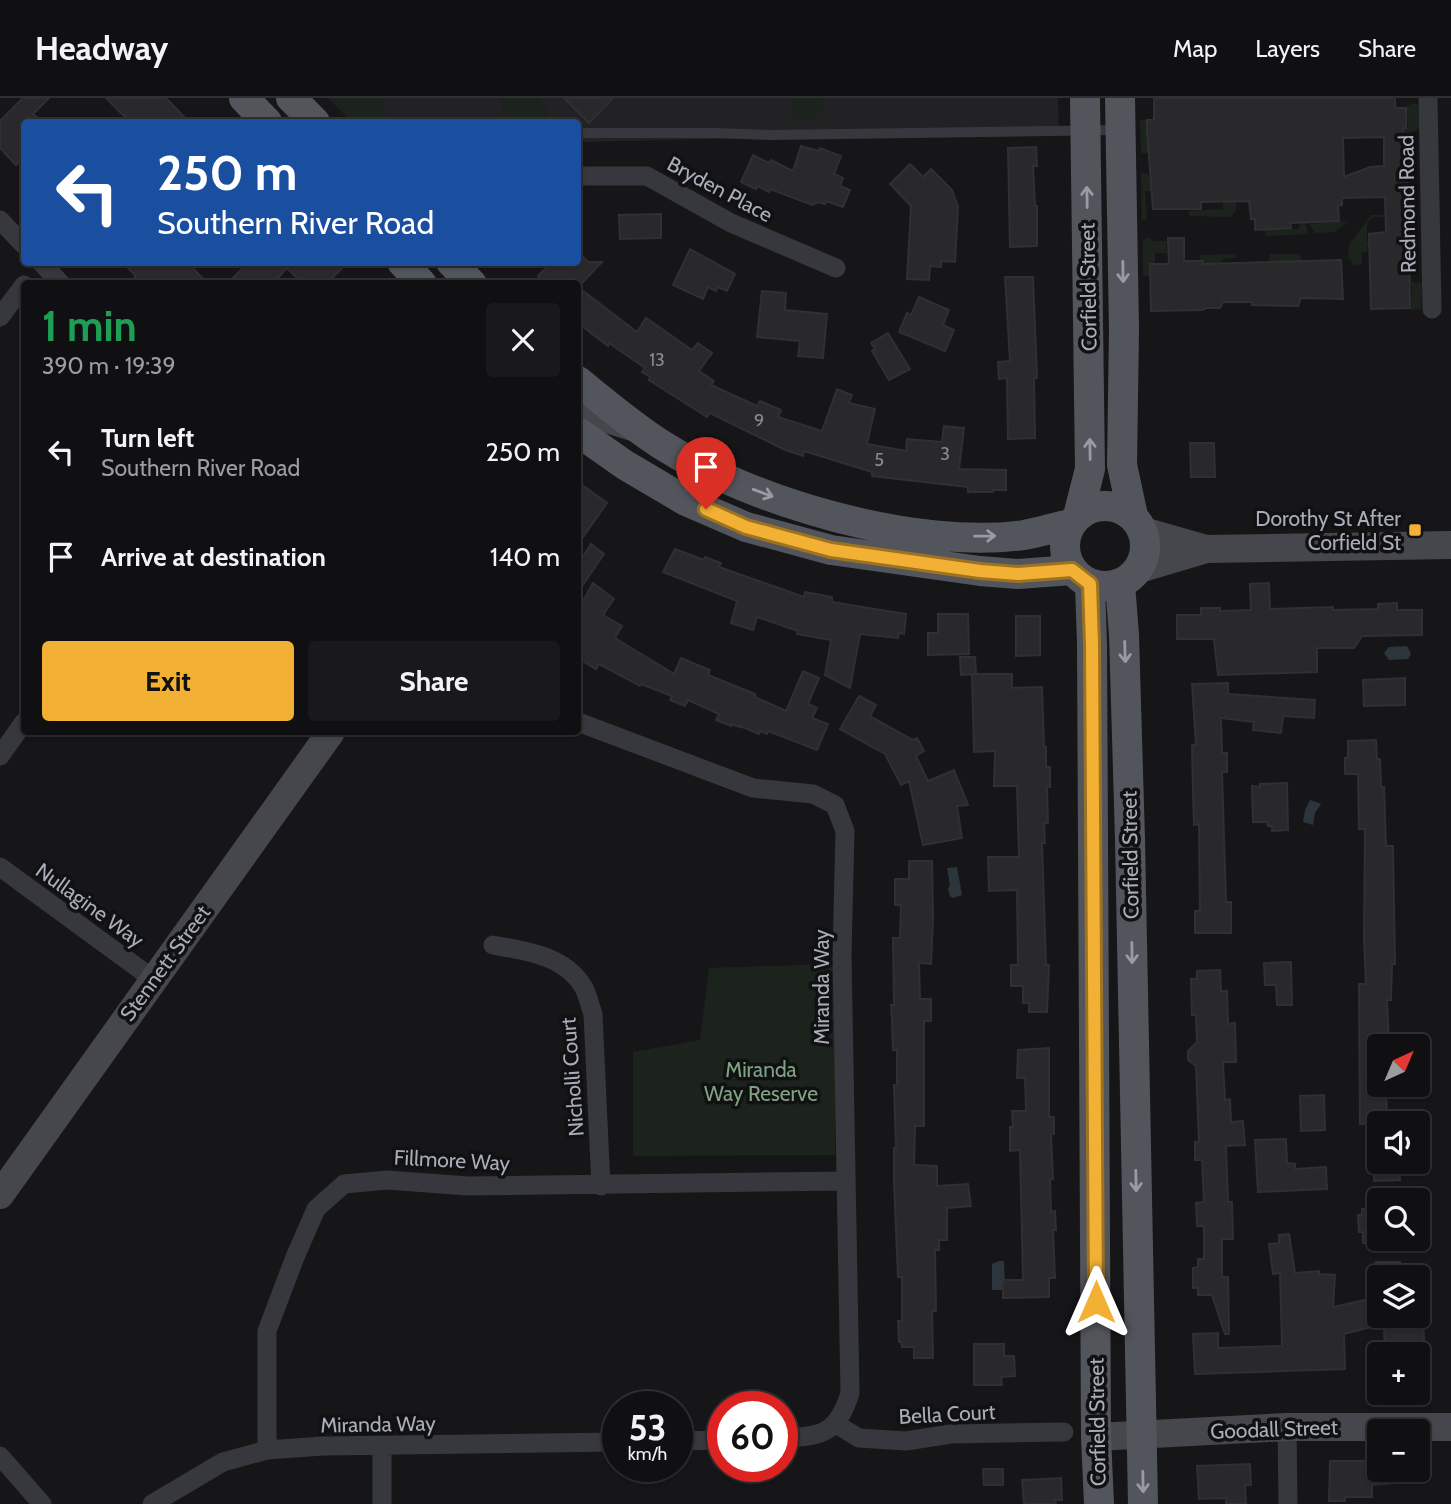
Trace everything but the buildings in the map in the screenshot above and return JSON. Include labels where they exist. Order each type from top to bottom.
[{"type":"main road","points":[[244,98],[264,119]]},
{"type":"main road","points":[[291,98],[312,119]]},
{"type":"main road","name":"Corfield Street","points":[[1074,520],[1090,469],[1085,98]]},
{"type":"main road","name":"Corfield Street","points":[[1120,98],[1124,330],[1122,465],[1138,524]]},
{"type":"main road","points":[[406,266],[418,280]]},
{"type":"main road","points":[[455,266],[468,280]]},
{"type":"main road","points":[[581,383],[637,429],[689,461],[726,479],[814,511],[867,524],[942,536],[981,537],[1026,534],[1074,520],[1099,506],[1123,510],[1138,524],[1146,544],[1144,557],[1130,577],[1100,587],[1081,577],[980,571],[831,550],[746,527],[686,501],[625,465],[581,434]]},
{"type":"main road","points":[[1074,520],[1064,547],[1081,577]]},
{"type":"main road","name":"Corfield Street","points":[[1081,577],[1092,644],[1096,1437],[1099,1504]]},
{"type":"main road","name":"Corfield Street","points":[[1130,577],[1124,635],[1143,1504]]},
{"type":"street","name":"Redmond Road","points":[[1428,98],[1432,309]]},
{"type":"street","name":"Bryden Place","points":[[581,176],[647,176],[731,223],[836,268]]},
{"type":"street","points":[[0,220],[21,242]]},
{"type":"street","points":[[28,280],[40,266]]},
{"type":"street","points":[[44,266],[57,280]]},
{"type":"street","points":[[0,317],[21,289]]},
{"type":"street","points":[[581,417],[598,416],[637,429]]},
{"type":"street","points":[[1138,524],[1206,549]]},
{"type":"street","points":[[1130,577],[1206,549],[1451,545]]},
{"type":"street","name":"Miranda Way","points":[[581,723],[753,788],[813,794],[835,805],[845,831],[842,955],[850,1393],[836,1424]]},
{"type":"street","points":[[0,756],[21,726]]},
{"type":"street","name":"Stennett Street","points":[[0,1195],[329,735]]},
{"type":"street","name":"Nullagine Way","points":[[0,867],[153,979]]},
{"type":"street","name":"Nicholli Court","points":[[493,945],[540,954],[573,973],[585,990],[593,1014],[601,1186]]},
{"type":"street","name":"Fillmore Way","points":[[267,1450],[267,1331],[316,1209],[344,1184],[387,1180],[468,1186],[846,1181]]},
{"type":"street","points":[[798,1437],[818,1435],[836,1424]]},
{"type":"street","name":"Bella Court","points":[[836,1424],[859,1438],[906,1441],[951,1434],[1064,1432]]},
{"type":"street","points":[[1287,1427],[1288,1504]]},
{"type":"street","name":"Goodall Street","points":[[1096,1437],[1287,1427],[1451,1427]]},
{"type":"street","name":"Miranda Way","points":[[152,1504],[223,1462],[267,1450],[323,1446],[602,1442]]},
{"type":"street","points":[[382,1447],[382,1504]]},
{"type":"street","points":[[0,1456],[42,1504]]},
{"type":"lane","points":[[581,133],[771,135],[1120,130]]},
{"type":"shaded area","points":[[334,98],[1058,98],[1059,131],[581,142],[581,119],[354,119]]},
{"type":"shaded area","points":[[1407,646],[1411,654],[1408,659],[1389,660],[1384,653],[1389,647]]},
{"type":"shaded area","points":[[1310,800],[1321,804],[1315,813],[1313,825],[1303,822]]},
{"type":"shaded area","points":[[957,867],[962,895],[953,898],[948,889],[950,885],[947,868]]},
{"type":"shaded area","points":[[1004,1261],[1005,1286],[1002,1290],[992,1290],[992,1264]]},
{"type":"green space","points":[[328,98],[382,98],[385,113],[390,119],[349,119]]},
{"type":"green space","points":[[502,98],[538,98],[548,109],[549,117],[502,119]]},
{"type":"green space","points":[[792,98],[823,98],[822,118],[792,120]]},
{"type":"green space","points":[[1415,103],[1418,106],[1419,129],[1405,135],[1404,128],[1408,128],[1406,106]]},
{"type":"green space","points":[[1140,120],[1147,120],[1146,141],[1149,142],[1152,153],[1141,153]]},
{"type":"green space","points":[[1237,169],[1236,211],[1230,217],[1189,216],[1189,211],[1223,209],[1223,202],[1226,202]]},
{"type":"green space","points":[[1141,173],[1152,176],[1152,191],[1145,191],[1147,220],[1142,219]]},
{"type":"green space","points":[[1304,213],[1308,234],[1266,236],[1265,230],[1299,229],[1300,214]]},
{"type":"green space","points":[[1371,215],[1398,215],[1374,217],[1367,222],[1367,242],[1370,246],[1367,246],[1367,252],[1362,252],[1362,264],[1352,265],[1351,259],[1348,259],[1349,245]]},
{"type":"green space","points":[[1349,221],[1334,232],[1315,233],[1309,224]]},
{"type":"green space","points":[[1150,237],[1151,241],[1166,241],[1167,253],[1155,253],[1155,263],[1149,264],[1149,276],[1143,277],[1143,240]]},
{"type":"green space","points":[[1236,254],[1236,258],[1225,258],[1219,265],[1203,265],[1203,260],[1200,260],[1200,255]]},
{"type":"green space","points":[[1270,254],[1300,254],[1301,259],[1298,262],[1272,263],[1269,261]]},
{"type":"green space","points":[[1408,280],[1418,284],[1418,281],[1422,285],[1421,309],[1411,310],[1412,285],[1407,285]]},
{"type":"green space","name":"Miranda Way Reserve","points":[[836,964],[835,1155],[633,1156],[633,1052],[700,1040],[709,968]]},
{"type":"place","name":"Dorothy St After Corfield St","points":[[1415,530]]},
{"type":"route","points":[[706,509],[746,527],[831,550],[980,571],[1018,574],[1072,570],[1090,584],[1096,1302]]}]
